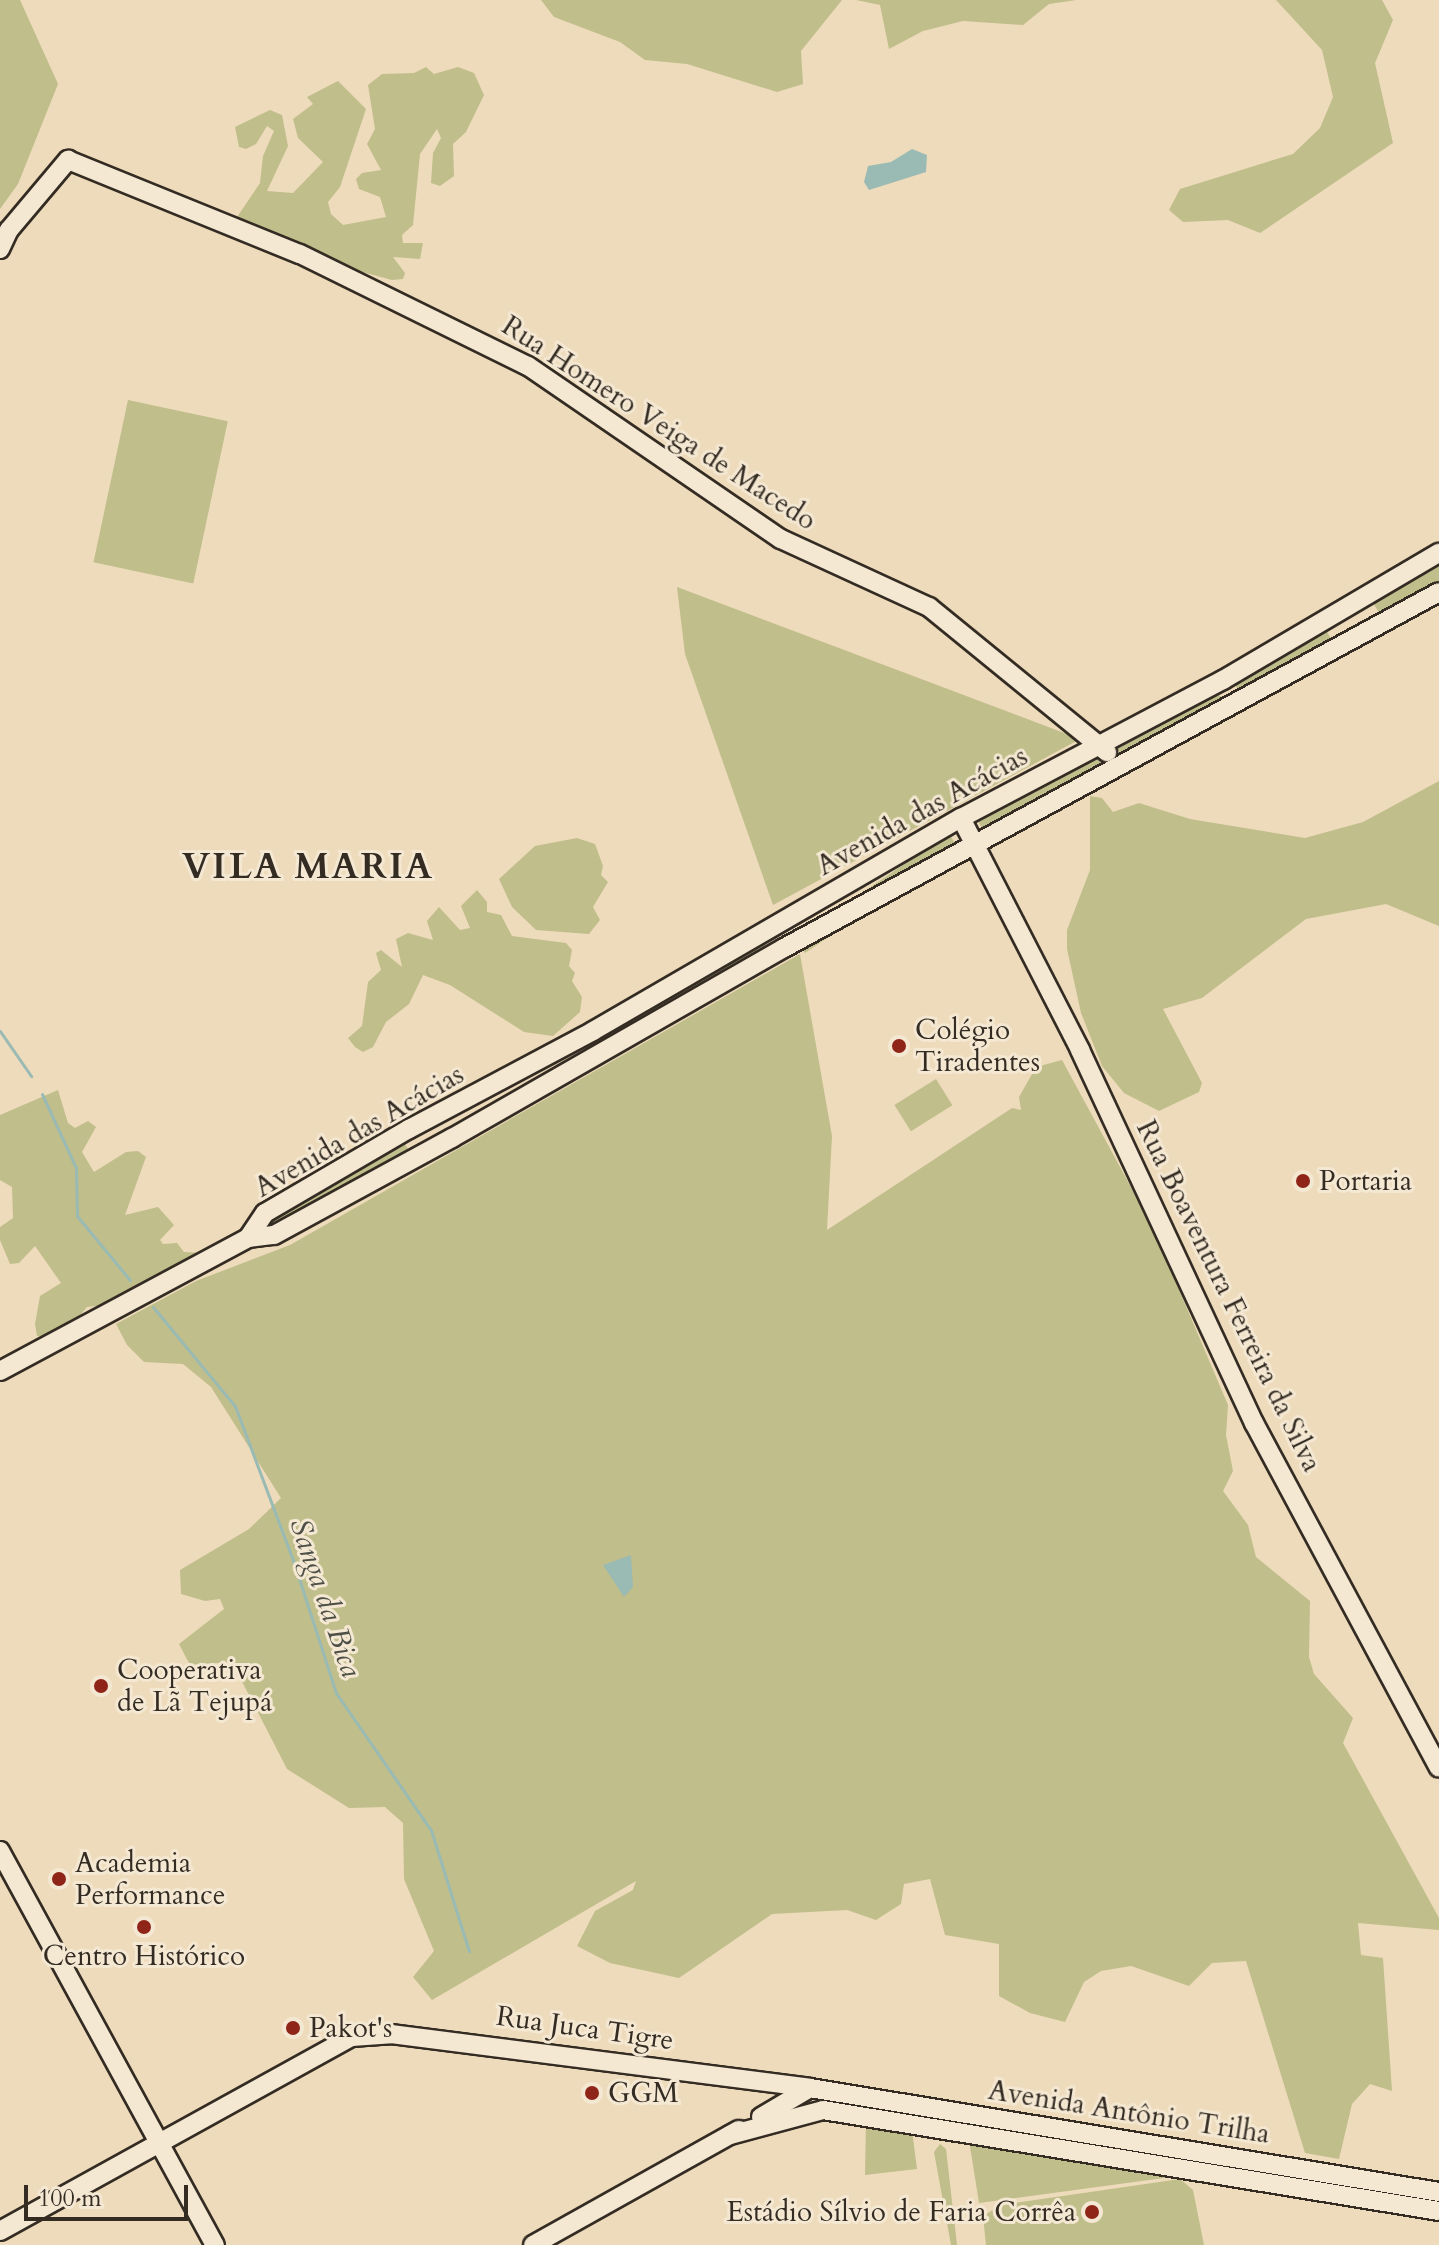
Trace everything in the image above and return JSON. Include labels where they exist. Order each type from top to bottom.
[{"type":"street","name":"Rua Homero Veiga de Macedo","points":[[0,249],[9,230],[68,160],[300,254],[528,366],[781,539],[929,607],[1103,749],[1118,767]]},
{"type":"street","name":"Avenida das Acácias","points":[[248,1238],[274,1235],[968,832],[1103,749],[1439,553]]},
{"type":"street","name":"Avenida das Acácias","points":[[248,1238],[265,1213],[968,832],[1118,767],[1439,592]]},
{"type":"street","points":[[1354,601],[1371,630]]},
{"type":"street","name":"Rua Boaventura Ferreira da Silva","points":[[968,832],[1080,1050],[1254,1423],[1439,1768]]},
{"type":"street","points":[[0,1371],[248,1238]]},
{"type":"street","points":[[0,1851],[215,2245]]},
{"type":"street","name":"Rua Juca Tigre","points":[[159,2143],[352,2037],[391,2034],[492,2044],[810,2088]]},
{"type":"street","points":[[533,2245],[810,2088]]},
{"type":"street","name":"Avenida Antônio Trilha","points":[[810,2088],[1439,2192]]},
{"type":"street","name":"Avenida Antônio Trilha","points":[[730,2135],[795,2114],[823,2110],[1439,2211]]},
{"type":"street","points":[[0,2231],[159,2143]]},
{"type":"shaded area","points":[[0,0],[20,0],[58,84],[18,184],[0,209]]},
{"type":"shaded area","points":[[541,0],[842,0],[801,51],[803,84],[777,92],[687,64],[645,60],[620,42],[554,17]]},
{"type":"shaded area","points":[[856,0],[1076,0],[1049,4],[1023,25],[963,21],[923,31],[889,49],[880,5]]},
{"type":"shaded area","points":[[1276,0],[1382,0],[1393,20],[1375,63],[1393,143],[1260,233],[1228,220],[1183,222],[1169,210],[1180,189],[1293,154],[1320,128],[1333,97],[1322,50]]},
{"type":"shaded area","points":[[426,67],[434,74],[458,67],[474,73],[484,95],[466,132],[453,144],[454,176],[440,186],[431,183],[433,153],[441,138],[437,129],[420,154],[413,225],[402,235],[403,243],[423,243],[420,259],[393,257],[405,273],[403,279],[392,280],[329,263],[235,220],[260,183],[263,156],[274,131],[267,126],[256,144],[246,149],[239,147],[235,127],[270,110],[282,115],[288,146],[267,191],[293,193],[323,162],[298,138],[293,119],[313,104],[307,97],[338,81],[366,109],[340,187],[328,202],[331,214],[343,225],[386,217],[380,197],[359,189],[356,179],[362,173],[381,170],[367,144],[375,129],[368,85],[382,74],[414,73]]},
{"type":"shaded area","points":[[128,400],[228,421],[193,584],[93,562]]},
{"type":"shaded area","points":[[1439,564],[1439,586],[1383,619],[1373,603]]},
{"type":"shaded area","points":[[677,587],[1080,739],[773,905],[685,654]]},
{"type":"shaded area","points":[[1325,628],[1334,644],[1241,695],[1232,679]]},
{"type":"shaded area","points":[[1212,691],[1229,702],[1125,757],[1114,746]]},
{"type":"shaded area","points":[[1095,756],[1106,764],[985,834],[977,819]]},
{"type":"shaded area","points":[[1439,781],[1439,926],[1386,904],[1306,919],[1202,998],[1163,1009],[1202,1083],[1199,1092],[1159,1111],[1124,1093],[1102,1066],[1081,1013],[1067,949],[1067,930],[1090,870],[1090,796],[1102,798],[1113,812],[1139,803],[1190,819],[1305,838],[1363,822]]},
{"type":"shaded area","points":[[949,834],[959,849],[805,953],[795,938]]},
{"type":"shaded area","points":[[577,838],[595,844],[603,866],[601,875],[608,882],[593,907],[600,920],[589,934],[536,930],[512,907],[499,879],[535,846]]},
{"type":"shaded area","points":[[477,890],[487,902],[487,912],[501,915],[512,936],[566,943],[572,950],[569,966],[575,973],[572,981],[582,997],[580,1012],[553,1036],[524,1032],[450,985],[423,975],[409,1004],[386,1022],[373,1047],[363,1052],[355,1047],[348,1038],[362,1026],[368,982],[381,970],[376,953],[381,950],[402,967],[396,939],[408,933],[433,940],[427,921],[439,907],[460,930],[470,928],[461,906]]},
{"type":"shaded area","points":[[761,939],[769,952],[439,1158],[431,1145]]},
{"type":"shaded area","points":[[800,954],[832,1136],[827,1230],[1012,1108],[1021,1110],[1019,1097],[1036,1067],[1062,1060],[1152,1226],[1228,1405],[1226,1435],[1233,1471],[1223,1491],[1248,1525],[1256,1557],[1310,1601],[1309,1657],[1314,1674],[1353,1718],[1343,1743],[1439,1918],[1439,1930],[1358,1923],[1361,1955],[1383,1958],[1392,2091],[1370,2084],[1352,2104],[1339,2159],[1305,2153],[1246,1961],[1212,1963],[1189,1986],[1131,1966],[1101,1971],[1084,1982],[1065,2022],[1030,2013],[999,1996],[999,1944],[945,1935],[930,1879],[904,1884],[901,1904],[876,1920],[847,1910],[772,1914],[679,1978],[610,1963],[577,1946],[595,1911],[633,1890],[636,1881],[432,2000],[413,1977],[434,1951],[404,1879],[403,1823],[385,1807],[349,1808],[287,1769],[232,1662],[190,1665],[179,1644],[224,1609],[220,1599],[205,1601],[181,1594],[180,1570],[249,1529],[281,1498],[211,1387],[183,1364],[144,1362],[127,1345],[116,1324],[196,1281],[290,1245]]},
{"type":"shaded area","points":[[936,1079],[952,1105],[911,1131],[894,1105]]},
{"type":"shaded area","points":[[58,1090],[68,1123],[75,1128],[88,1121],[96,1127],[82,1152],[94,1172],[126,1152],[138,1151],[146,1157],[125,1215],[158,1207],[174,1225],[160,1240],[163,1244],[177,1243],[184,1252],[205,1253],[115,1304],[87,1307],[69,1328],[48,1337],[37,1336],[35,1324],[40,1296],[61,1283],[35,1246],[19,1263],[10,1264],[0,1240],[0,1227],[13,1218],[12,1187],[0,1180],[0,1115]]},
{"type":"shaded area","points":[[404,1143],[411,1153],[273,1230],[265,1216]]},
{"type":"shaded area","points":[[866,2121],[912,2130],[917,2169],[865,2175]]},
{"type":"shaded area","points":[[969,2140],[1186,2175],[979,2203]]},
{"type":"shaded area","points":[[940,2144],[946,2149],[957,2245],[951,2245],[934,2152]]},
{"type":"shaded area","name":"Estádio Sílvio de Faria Corrêa","points":[[1180,2179],[1193,2190],[1204,2245],[986,2245],[983,2216],[1001,2205]]},
{"type":"water","points":[[912,149],[927,155],[926,172],[869,190],[864,182],[868,166],[891,162]]},
{"type":"water","points":[[631,1555],[633,1587],[624,1597],[603,1565]]},
{"type":"waterway","name":"Sanga da Bica","points":[[0,1031],[31,1076]]},
{"type":"waterway","name":"Sanga da Bica","points":[[42,1094],[76,1168],[77,1216],[130,1280]]},
{"type":"waterway","name":"Sanga da Bica","points":[[153,1307],[235,1406],[294,1563],[336,1693],[431,1830],[469,1951]]},
{"type":"place","name":"Colégio Tiradentes","points":[[899,1046]]},
{"type":"place","name":"Portaria","points":[[1303,1181]]},
{"type":"place","name":"Cooperativa de Lã Tejupá","points":[[101,1686]]},
{"type":"place","name":"Academia Performance","points":[[59,1879]]},
{"type":"place","name":"Centro Histórico","points":[[144,1927]]},
{"type":"place","name":"Pakot's","points":[[293,2028]]},
{"type":"place","name":"GGM","points":[[592,2093]]},
{"type":"place","name":"Estádio Sílvio de Faria Corrêa","points":[[1092,2212]]},
{"type":"district","name":"VILA MARIA","points":[[308,867]]}]
